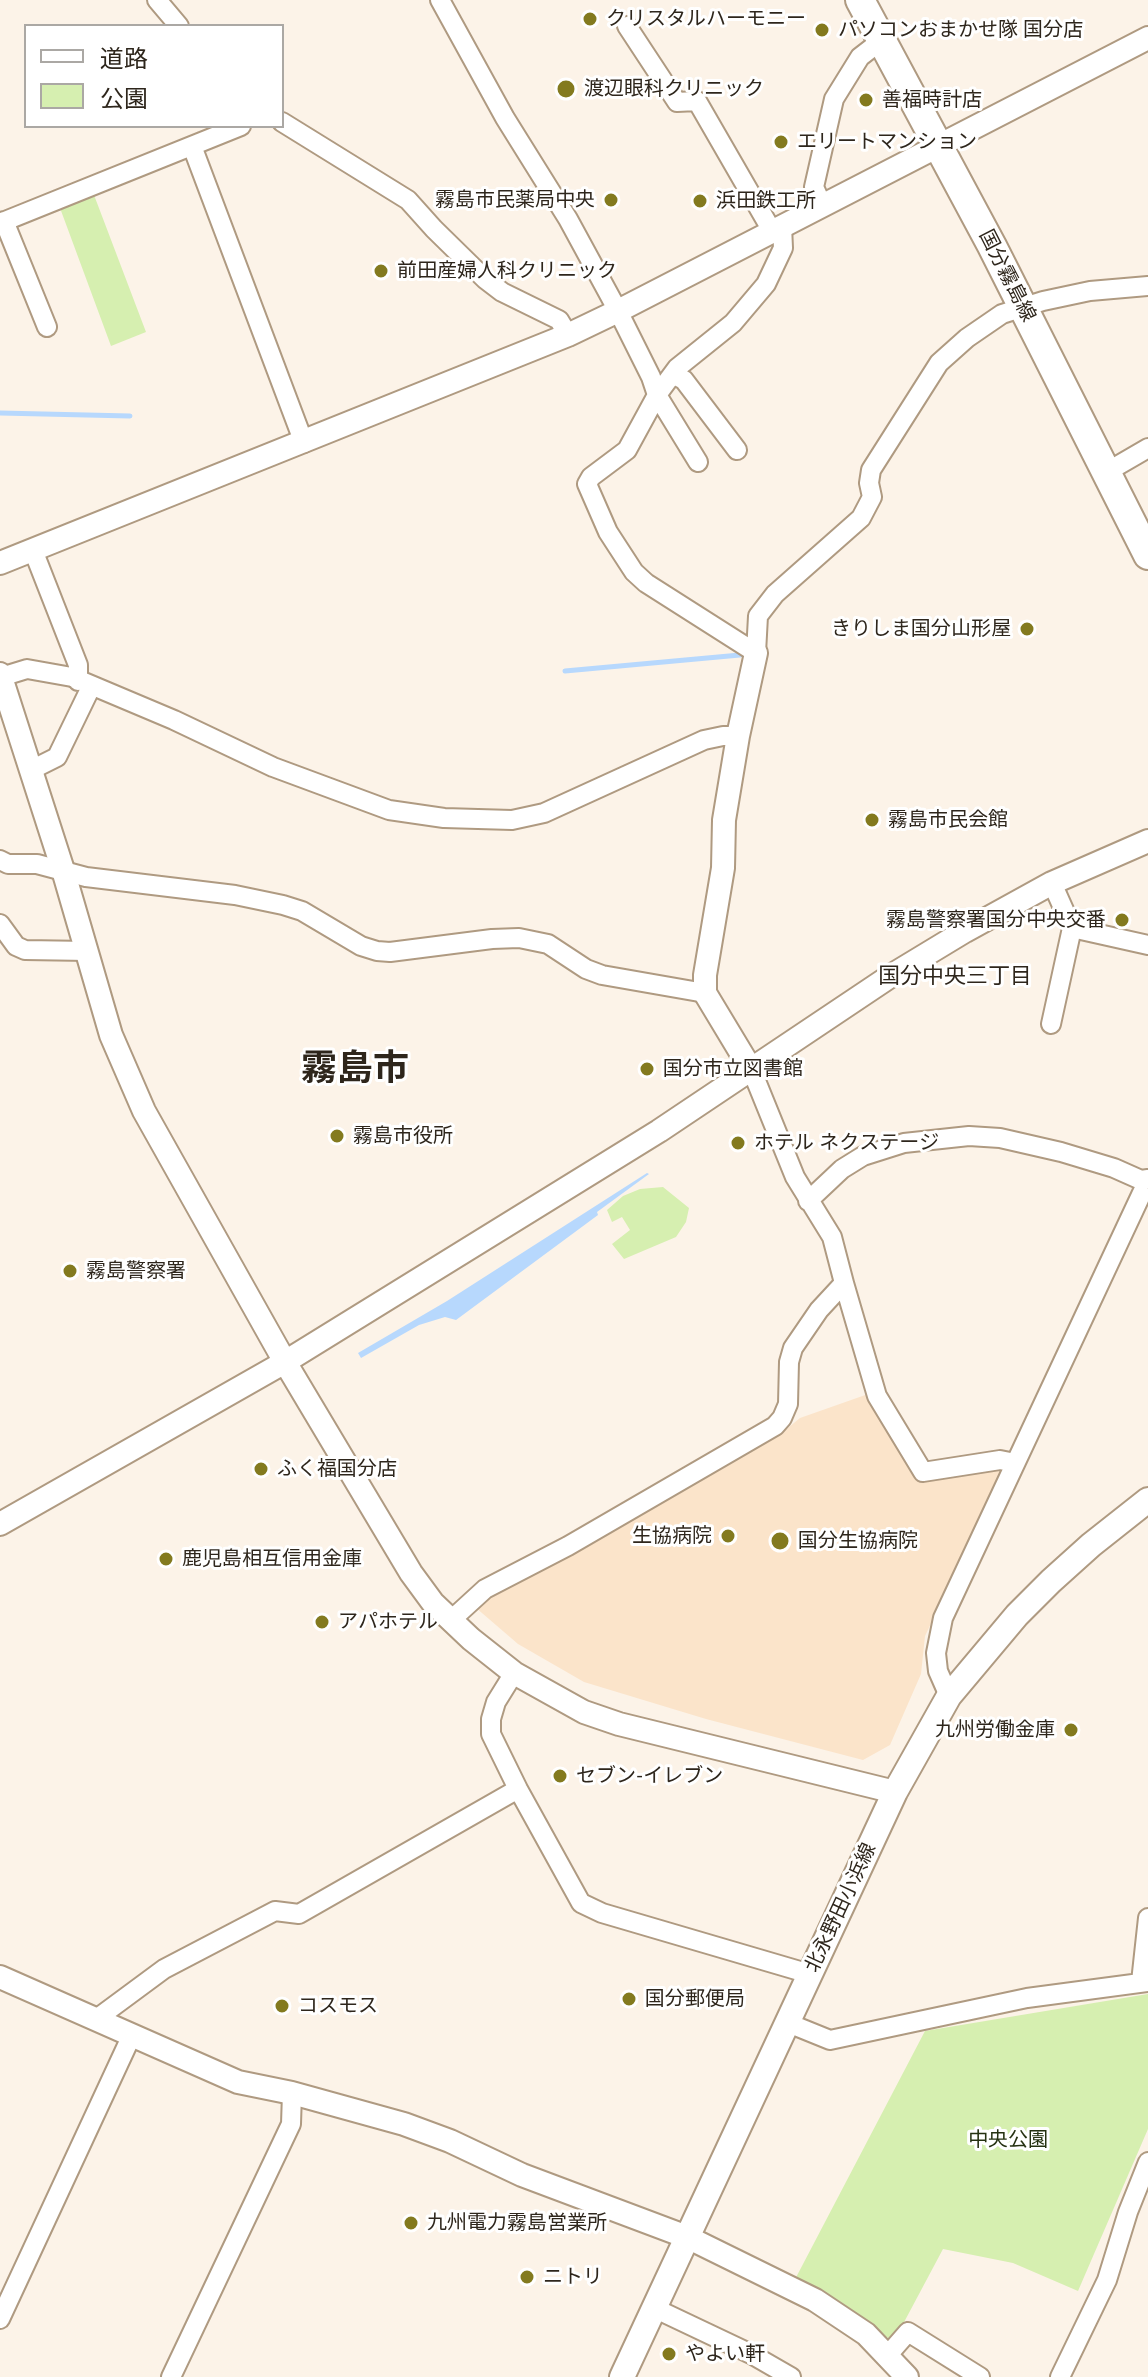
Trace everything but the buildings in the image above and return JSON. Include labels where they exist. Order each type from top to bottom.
[{"type":"main road","name":"国分霧島線","points":[[860,0],[940,145],[1148,555]]},
{"type":"main road","name":"北永野田小浜線","points":[[622,2377],[895,1792],[949,1696],[1034,1598],[1091,1545],[1148,1500]]},
{"type":"street","points":[[157,0],[177,24]]},
{"type":"street","points":[[440,0],[505,118],[568,219],[618,311],[657,395],[698,462]]},
{"type":"street","points":[[627,26],[677,102],[697,101],[777,228],[783,248],[766,284],[733,323],[673,374],[657,395],[627,450],[591,477],[587,484],[608,532],[634,572],[646,583],[756,653]]},
{"type":"street","points":[[0,563],[568,335],[1148,38]]},
{"type":"street","points":[[822,205],[814,187],[834,99],[860,57],[882,40]]},
{"type":"street","points":[[284,123],[408,200],[485,279],[502,292],[559,320],[568,335]]},
{"type":"street","points":[[47,327],[2,222],[236,128]]},
{"type":"street","points":[[192,146],[304,443]]},
{"type":"street","points":[[1015,1463],[1000,1460],[923,1472],[877,1396],[832,1237],[795,1177],[752,1071],[705,993],[705,975],[723,868],[724,820],[756,653],[758,616],[775,594],[861,518],[872,497],[869,483],[871,470],[939,363],[967,338],[1002,314],[1090,291],[1148,286]]},
{"type":"street","points":[[673,374],[684,380],[737,450]]},
{"type":"street","points":[[1105,473],[1148,448]]},
{"type":"street","points":[[31,770],[57,757],[85,684],[33,550]]},
{"type":"street","points":[[738,736],[704,740],[544,813],[512,820],[444,818],[389,810],[273,767],[174,720],[85,684],[27,669],[1,676],[88,951],[111,1035],[144,1111],[285,1362],[411,1573],[450,1621],[514,1673],[584,1712],[619,1724],[895,1792]]},
{"type":"street","points":[[0,1524],[285,1362],[659,1131],[889,977],[1052,883],[1148,841]]},
{"type":"street","points":[[3,866],[37,864],[86,877],[235,895],[283,905],[302,911],[361,946],[377,951],[519,938],[548,944],[586,969],[602,975],[705,993]]},
{"type":"street","points":[[1051,1024],[1072,928],[1052,883]]},
{"type":"street","points":[[0,924],[16,946],[25,950],[88,951]]},
{"type":"street","points":[[1072,928],[1148,945]]},
{"type":"street","points":[[808,1201],[842,1169],[863,1156],[904,1143],[969,1136],[1000,1138],[1061,1152],[1114,1168],[1141,1180],[1148,1179]]},
{"type":"street","points":[[949,1696],[938,1671],[936,1653],[943,1618],[1148,1179]]},
{"type":"street","points":[[450,1621],[485,1589],[568,1546],[775,1426],[788,1404],[789,1362],[793,1348],[844,1283]]},
{"type":"street","points":[[514,1673],[496,1702],[491,1734],[581,1903],[602,1913],[810,1974]]},
{"type":"street","points":[[95,2020],[164,1969],[275,1911],[299,1914],[518,1789]]},
{"type":"street","points":[[788,2023],[830,2040],[1027,1998],[1144,1982],[1148,1918]]},
{"type":"street","points":[[0,1977],[238,2082],[292,2093],[404,2124],[450,2141],[522,2175],[687,2237],[815,2300],[866,2334],[907,2377]]},
{"type":"street","points":[[0,2319],[131,2037]]},
{"type":"street","points":[[171,2377],[291,2124],[292,2093]]},
{"type":"street","points":[[1060,2377],[1107,2280],[1128,2212],[1148,2162]]},
{"type":"street","points":[[654,2308],[751,2354],[791,2377]]},
{"type":"street","points":[[887,2356],[908,2332],[980,2377]]},
{"type":"shaded area","name":"国分生協病院","points":[[871,1393],[921,1476],[1007,1465],[925,1636],[921,1674],[890,1745],[863,1760],[706,1719],[584,1682],[518,1644],[475,1607],[783,1432],[800,1418]]},
{"type":"green space","points":[[94,195],[146,332],[111,346],[60,208]]},
{"type":"green space","points":[[663,1187],[689,1208],[686,1222],[676,1237],[624,1259],[612,1244],[630,1230],[622,1217],[612,1222],[607,1210],[623,1196],[640,1189]]},
{"type":"green space","name":"中央公園","points":[[1148,1994],[1148,2129],[1078,2291],[1013,2263],[943,2249],[894,2341],[791,2287],[925,2031]]},
{"type":"water","points":[[647,1173],[597,1212],[598,1215],[456,1320],[445,1317],[419,1325],[361,1358],[358,1353],[447,1301]]},
{"type":"waterway","points":[[0,413],[130,416]]},
{"type":"waterway","points":[[565,671],[740,655]]},
{"type":"place","name":"クリスタルハーモニー","points":[[590,19]]},
{"type":"place","name":"パソコンおまかせ隊 国分店","points":[[822,30]]},
{"type":"place","name":"渡辺眼科クリニック","points":[[566,89]]},
{"type":"place","name":"善福時計店","points":[[866,100]]},
{"type":"place","name":"エリートマンション","points":[[781,142]]},
{"type":"place","name":"霧島市民薬局中央","points":[[611,200]]},
{"type":"place","name":"浜田鉄工所","points":[[700,201]]},
{"type":"place","name":"前田産婦人科クリニック","points":[[381,271]]},
{"type":"place","name":"きりしま国分山形屋","points":[[1027,629]]},
{"type":"place","name":"霧島市民会館","points":[[872,820]]},
{"type":"place","name":"霧島警察署国分中央交番","points":[[1122,920]]},
{"type":"place","name":"国分市立図書館","points":[[647,1069]]},
{"type":"place","name":"霧島市役所","points":[[337,1136]]},
{"type":"place","name":"ホテル ネクステージ","points":[[738,1143]]},
{"type":"place","name":"霧島警察署","points":[[70,1271]]},
{"type":"place","name":"ふく福国分店","points":[[261,1469]]},
{"type":"place","name":"生協病院","points":[[728,1536]]},
{"type":"place","name":"国分生協病院","points":[[780,1541]]},
{"type":"place","name":"鹿児島相互信用金庫","points":[[166,1559]]},
{"type":"place","name":"アパホテル","points":[[322,1622]]},
{"type":"place","name":"九州労働金庫","points":[[1071,1730]]},
{"type":"place","name":"セブン-イレブン","points":[[560,1776]]},
{"type":"place","name":"国分郵便局","points":[[629,1999]]},
{"type":"place","name":"コスモス","points":[[282,2006]]},
{"type":"place","name":"九州電力霧島営業所","points":[[411,2223]]},
{"type":"place","name":"ニトリ","points":[[527,2277]]},
{"type":"place","name":"やよい軒","points":[[669,2354]]},
{"type":"district","name":"国分中央三丁目","points":[[955,977]]},
{"type":"district","name":"霧島市","points":[[355,1070]]}]
